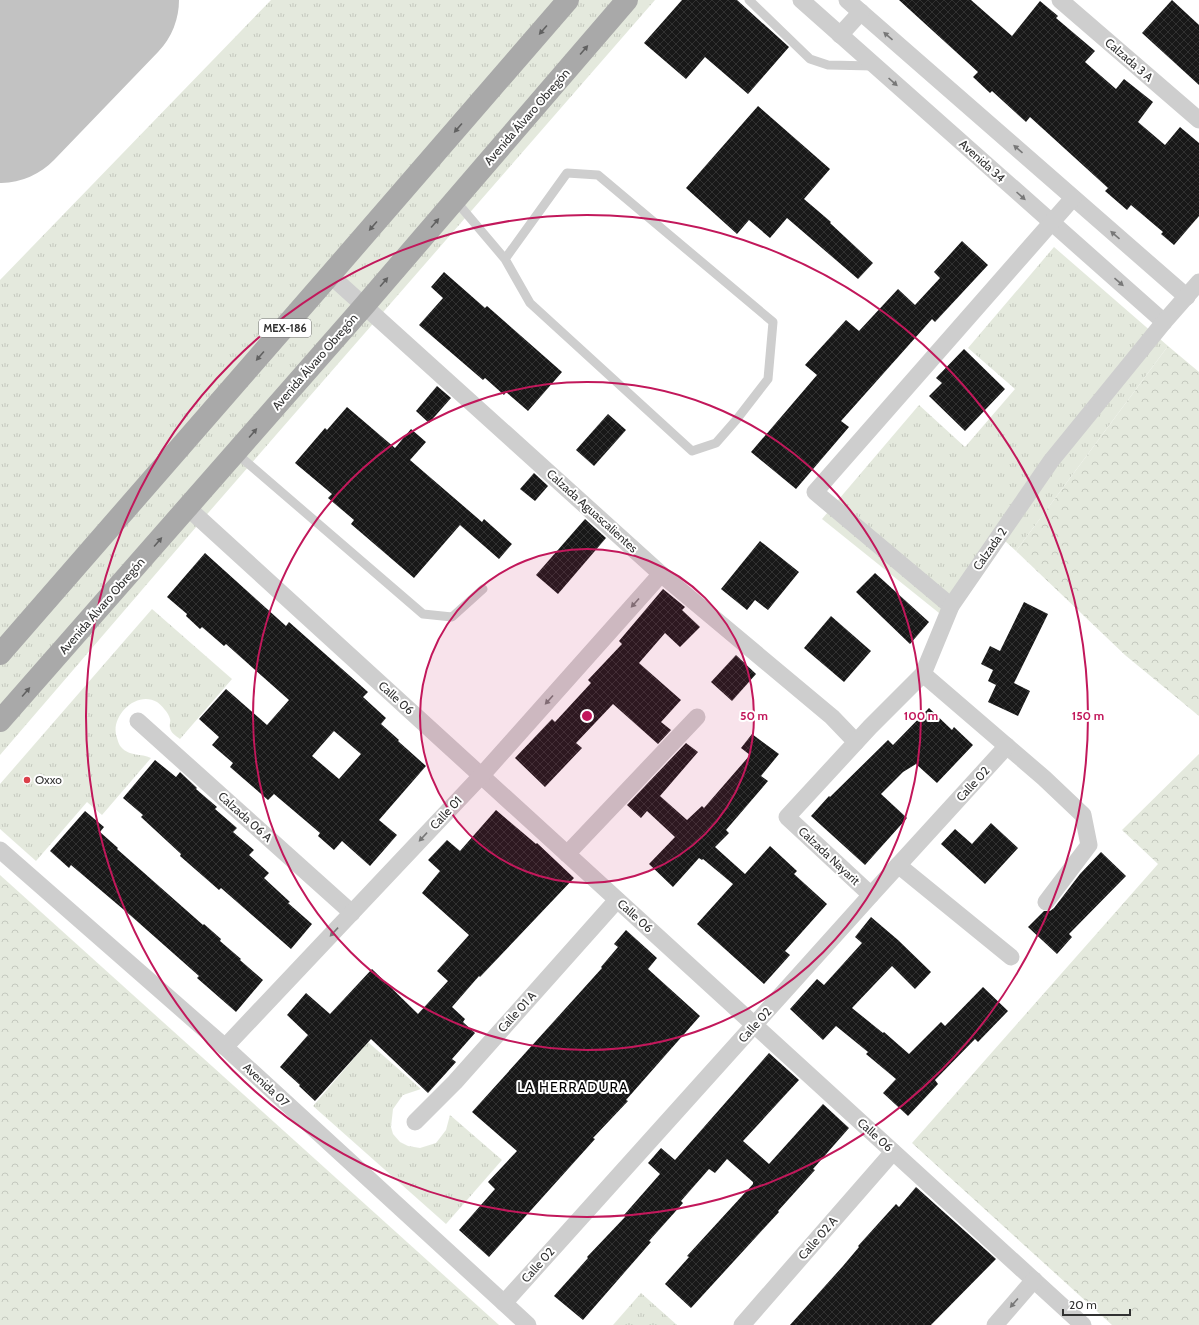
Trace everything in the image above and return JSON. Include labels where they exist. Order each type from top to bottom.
[{"type":"main road","name":"MEX-186","points":[[0,654],[330,276],[568,0]]},
{"type":"main road","name":"Avenida Álvaro Obregón","points":[[0,721],[364,306],[627,0]]},
{"type":"street","name":"Avenida 34","points":[[801,0],[1164,322]]},
{"type":"street","points":[[847,0],[1187,297]]},
{"type":"street","name":"Calzada 3 A","points":[[1060,0],[1199,120]]},
{"type":"street","points":[[840,35],[861,12]]},
{"type":"street","points":[[951,606],[816,492],[1052,224],[1073,198]]},
{"type":"street","name":"Calzada Aguascalientes","points":[[330,276],[661,574],[832,717],[856,742]]},
{"type":"street","name":"Calzada 2","points":[[787,816],[856,742],[923,674],[951,606],[1051,461],[1164,322],[1199,282]]},
{"type":"street","name":"Calle 06","points":[[188,508],[1083,1325]]},
{"type":"street","name":"Calle 01","points":[[225,1047],[481,776],[661,574]]},
{"type":"street","points":[[923,674],[1044,778],[1083,815],[1089,845],[1046,902]]},
{"type":"street","points":[[567,854],[697,717]]},
{"type":"street","name":"Calzada 06 A","points":[[138,721],[352,913]]},
{"type":"street","name":"Calle 02","points":[[504,1303],[1007,746]]},
{"type":"street","name":"Calzada Nayarit","points":[[787,816],[871,895]]},
{"type":"street","name":"Avenida 07","points":[[0,850],[225,1047],[528,1325]]},
{"type":"street","points":[[898,865],[1011,957]]},
{"type":"street","name":"Calle 01 A","points":[[415,1122],[455,1082],[618,900]]},
{"type":"street","name":"Calle 02 A","points":[[742,1325],[893,1152]]},
{"type":"street","points":[[994,1325],[1034,1280]]},
{"type":"lane","points":[[749,0],[810,59],[828,65],[875,66]]},
{"type":"lane","points":[[455,200],[505,260],[530,303],[692,451],[716,443],[768,380],[773,322],[598,175],[567,173],[505,260]]},
{"type":"lane","points":[[236,453],[423,614],[452,617],[483,589]]},
{"type":"green space","points":[[271,0],[655,0],[209,512],[0,755],[0,280]]},
{"type":"green space","points":[[1054,247],[1168,346],[1016,551],[994,531],[939,613],[822,519],[919,405],[965,447],[1015,389],[968,348]]},
{"type":"green space","points":[[1168,346],[1199,372],[1199,716],[1125,655],[1016,551]]},
{"type":"green space","points":[[152,609],[232,679],[180,739],[171,731],[168,714],[157,702],[149,699],[141,700],[126,708],[117,722],[116,730],[119,744],[124,750],[132,754],[151,758],[102,815],[87,802],[36,861],[0,829],[0,784]]},
{"type":"green space","points":[[1199,754],[1199,1325],[1112,1325],[912,1143],[1158,864],[1122,830]]},
{"type":"green space","points":[[0,875],[499,1325],[0,1325]]},
{"type":"green space","points":[[368,1042],[421,1089],[403,1095],[393,1109],[391,1127],[393,1134],[400,1142],[408,1146],[420,1148],[436,1143],[446,1130],[450,1115],[502,1160],[446,1224],[313,1106]]},
{"type":"green space","points":[[641,1293],[677,1325],[613,1325]]},
{"type":"building","points":[[682,0],[737,0],[789,47],[748,94],[705,57],[686,79],[644,43]]},
{"type":"building","points":[[899,0],[971,0],[1012,36],[1040,1],[1058,16],[1056,18],[1095,51],[1085,62],[1116,89],[1124,79],[1153,102],[1138,122],[1165,145],[1180,127],[1199,143],[1199,216],[1174,245],[1161,234],[1163,232],[1131,205],[1127,210],[1105,191],[1108,188],[1030,117],[1026,122],[992,91],[990,93],[973,77],[978,72]]},
{"type":"building","points":[[1172,0],[1199,25],[1199,85],[1142,33]]},
{"type":"building","points":[[758,106],[830,169],[804,199],[831,222],[830,223],[873,263],[858,279],[787,218],[770,238],[749,220],[737,234],[686,188]]},
{"type":"building","points":[[962,241],[988,265],[935,322],[932,319],[841,421],[849,427],[796,489],[751,452],[817,375],[805,365],[846,320],[859,331],[898,289],[915,305],[940,278],[934,272]]},
{"type":"building","points":[[444,272],[485,308],[487,306],[562,372],[528,411],[506,392],[504,395],[485,378],[483,380],[419,325],[443,298],[431,287]]},
{"type":"building","points":[[964,349],[1005,389],[965,431],[929,396],[942,383],[936,378]]},
{"type":"building","points":[[437,386],[451,398],[429,423],[416,411]]},
{"type":"building","points":[[347,407],[395,448],[411,429],[426,442],[410,460],[482,522],[484,519],[512,544],[499,559],[460,525],[414,578],[351,524],[354,520],[328,498],[332,494],[295,463],[325,428],[327,430]]},
{"type":"building","points":[[608,414],[626,430],[594,466],[576,450]]},
{"type":"building","points":[[534,473],[548,486],[535,501],[520,489]]},
{"type":"building","points":[[585,519],[606,538],[558,594],[536,575]]},
{"type":"building","points":[[760,541],[799,572],[768,610],[755,600],[747,610],[721,589]]},
{"type":"building","points":[[205,553],[286,626],[289,622],[368,692],[363,697],[386,718],[381,724],[426,766],[379,820],[397,835],[370,866],[342,841],[334,850],[318,836],[320,833],[274,794],[268,800],[230,767],[233,763],[212,745],[219,737],[199,719],[226,689],[267,725],[289,700],[226,644],[224,646],[202,627],[200,629],[186,616],[187,614],[167,597]],"holes":[[[334,731],[361,754],[339,779],[312,756]]]},
{"type":"building","points":[[875,573],[929,622],[910,644],[856,592]]},
{"type":"building","points":[[663,589],[685,607],[682,610],[700,627],[680,647],[665,633],[639,663],[681,700],[661,722],[671,730],[658,744],[613,704],[576,743],[582,748],[545,787],[515,758],[552,719],[555,722],[591,683],[588,680],[622,644],[619,641]]},
{"type":"building","points":[[1024,602],[1048,614],[1014,683],[1030,691],[1018,716],[988,702],[996,685],[988,681],[993,670],[981,664],[990,646],[1000,651]]},
{"type":"building","points":[[831,616],[871,651],[844,682],[804,648]]},
{"type":"building","points":[[736,655],[756,674],[732,701],[711,682]]},
{"type":"building","points":[[929,708],[952,730],[954,727],[973,745],[937,783],[916,764],[903,772],[881,794],[907,818],[865,865],[811,816],[829,796],[830,797],[888,740],[893,745]]},
{"type":"building","points":[[752,734],[779,754],[761,776],[768,781],[726,830],[729,833],[715,847],[745,874],[770,846],[797,871],[794,874],[827,904],[785,951],[790,955],[764,984],[697,924],[733,884],[703,859],[702,860],[699,858],[673,887],[649,864],[675,837],[647,811],[641,818],[627,805],[686,743],[698,752],[660,796],[687,820],[702,806],[704,808],[750,755],[741,748]]},
{"type":"building","points":[[155,760],[176,777],[180,772],[197,788],[196,789],[217,807],[215,809],[237,828],[233,832],[254,850],[249,855],[269,873],[264,878],[290,902],[288,903],[312,924],[291,949],[221,888],[219,890],[180,856],[181,854],[141,817],[143,815],[123,798]]},
{"type":"building","points":[[496,810],[536,844],[537,843],[574,878],[480,977],[479,976],[452,1007],[465,1019],[463,1022],[475,1033],[452,1059],[456,1062],[428,1093],[371,1039],[315,1101],[280,1067],[308,1035],[287,1015],[306,993],[330,1014],[372,969],[418,1014],[448,981],[437,971],[469,935],[422,893],[440,871],[428,860],[447,840],[460,851]]},
{"type":"building","points":[[85,811],[104,827],[100,832],[118,848],[117,849],[221,939],[220,941],[263,980],[236,1012],[197,978],[199,976],[130,915],[71,865],[69,868],[50,851]]},
{"type":"building","points":[[991,823],[1018,848],[985,884],[941,844],[955,829],[972,844]]},
{"type":"building","points":[[1101,852],[1126,876],[1069,934],[1072,937],[1057,954],[1028,927],[1044,911],[1050,911],[1054,908],[1080,874]]},
{"type":"building","points":[[871,917],[898,940],[931,972],[915,989],[892,966],[852,1008],[883,1033],[884,1032],[909,1054],[941,1022],[945,1026],[983,987],[1008,1011],[978,1042],[975,1039],[935,1080],[938,1084],[908,1116],[883,1093],[896,1079],[866,1054],[868,1052],[836,1026],[823,1040],[790,1009],[817,979],[824,985],[862,943],[855,937]]},
{"type":"building","points":[[626,930],[657,958],[648,969],[700,1016],[626,1100],[628,1101],[593,1138],[595,1139],[489,1257],[459,1230],[495,1189],[488,1182],[517,1151],[472,1112],[602,968],[601,967],[618,947],[614,944]]},
{"type":"building","points":[[769,1053],[799,1080],[743,1141],[769,1164],[823,1104],[849,1128],[813,1169],[815,1170],[778,1211],[779,1212],[691,1308],[665,1284],[689,1257],[687,1256],[753,1184],[753,1182],[727,1159],[715,1173],[709,1169],[681,1201],[683,1203],[649,1241],[651,1242],[583,1320],[554,1296],[588,1258],[587,1257],[625,1217],[624,1215],[660,1174],[648,1163],[661,1148],[675,1160]]},
{"type":"building","points":[[916,1187],[996,1259],[931,1325],[790,1325],[896,1204],[899,1207]]},
{"type":"taxiway","points":[[0,85],[8,43],[9,22],[7,0]]},
{"type":"runway","points":[[0,108],[104,0]]},
{"type":"place","name":"Oxxo","points":[[27,780]]},
{"type":"district","name":"LA HERRADURA","points":[[573,1087]]}]
